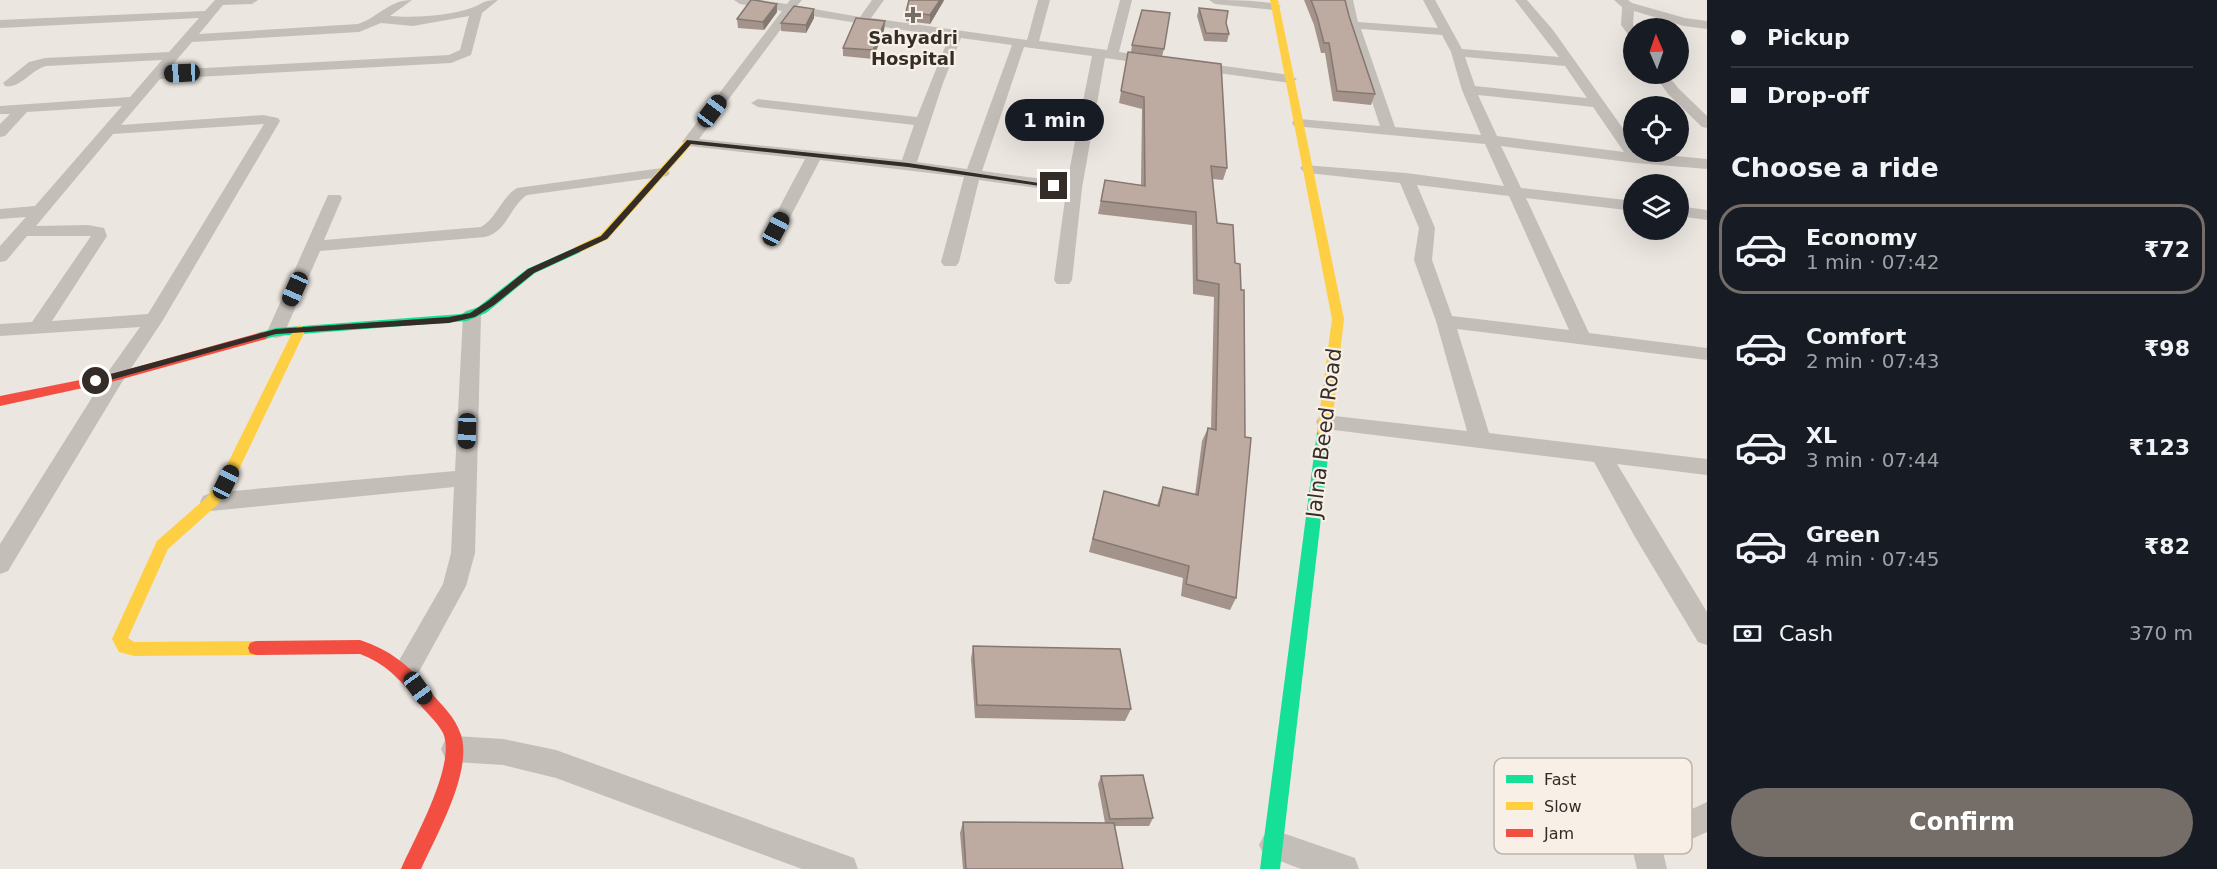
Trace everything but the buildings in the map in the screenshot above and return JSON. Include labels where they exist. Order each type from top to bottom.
[{"type":"street","points":[[0,257],[221,1],[252,0]]},
{"type":"street","points":[[188,38],[351,29],[365,26],[406,0]]},
{"type":"street","points":[[378,19],[413,22],[477,11],[492,0]]},
{"type":"street","points":[[743,0],[793,4],[863,21],[956,35],[1290,79]]},
{"type":"street","points":[[863,21],[878,0]]},
{"type":"street","points":[[950,262],[973,174],[1044,0]]},
{"type":"street","points":[[1063,280],[1074,188],[1106,54],[1126,0]]},
{"type":"street","points":[[1215,0],[1274,3]]},
{"type":"street","points":[[1347,0],[1353,25],[1389,131]]},
{"type":"street","points":[[1429,0],[1457,52],[1469,90],[1582,339]]},
{"type":"street","points":[[1521,0],[1549,33],[1623,140]]},
{"type":"street","name":"Jalna Beed Road","points":[[1272,857],[1338,319],[1274,3]]},
{"type":"street","points":[[1626,18],[1624,3],[1684,22],[1707,25]]},
{"type":"street","points":[[0,401],[116,377],[276,332],[449,320],[472,315],[531,271],[604,237],[689,142],[793,4]]},
{"type":"street","points":[[158,75],[451,59],[461,55],[468,48],[477,11]]},
{"type":"street","points":[[0,24],[210,14]]},
{"type":"street","points":[[1353,25],[1446,32]]},
{"type":"street","points":[[908,165],[956,35]]},
{"type":"street","points":[[1457,52],[1568,62]]},
{"type":"street","points":[[10,83],[34,65],[45,62],[173,56]]},
{"type":"street","points":[[1668,84],[1707,124]]},
{"type":"street","points":[[1469,90],[1596,103]]},
{"type":"street","points":[[0,110],[133,101]]},
{"type":"street","points":[[758,103],[922,122]]},
{"type":"street","points":[[0,133],[23,108]]},
{"type":"street","points":[[0,564],[154,320],[273,121],[263,119],[111,130]]},
{"type":"street","points":[[1299,123],[1491,140],[1623,156]]},
{"type":"street","points":[[689,142],[908,165],[1074,188]]},
{"type":"street","points":[[776,229],[815,155]]},
{"type":"street","points":[[1683,162],[1707,164]]},
{"type":"street","points":[[1308,168],[1515,190],[1623,205]]},
{"type":"street","points":[[313,246],[476,234],[493,228],[513,198],[523,191],[662,173]]},
{"type":"street","points":[[1406,178],[1427,228],[1423,260],[1445,321],[1480,440]]},
{"type":"street","points":[[276,332],[334,198]]},
{"type":"street","points":[[0,214],[38,211]]},
{"type":"street","points":[[1689,213],[1707,215]]},
{"type":"street","points":[[21,231],[88,230],[98,232],[99,236],[38,327]]},
{"type":"street","points":[[406,671],[454,586],[463,553],[472,315]]},
{"type":"street","points":[[0,330],[154,320]]},
{"type":"street","points":[[1445,321],[1707,354]]},
{"type":"street","points":[[300,329],[226,482],[211,502],[162,545],[120,639],[122,644],[134,649],[360,647],[391,658],[406,671],[453,738],[455,749],[452,768],[411,869]]},
{"type":"street","points":[[1326,422],[1707,467]]},
{"type":"street","points":[[1601,455],[1642,530],[1707,634]]},
{"type":"street","points":[[211,502],[465,478]]},
{"type":"street","points":[[455,749],[503,752],[556,764],[843,869]]},
{"type":"street","points":[[1692,824],[1707,817]]},
{"type":"street","points":[[1648,854],[1652,869]]},
{"type":"street","points":[[1272,857],[1344,869]]},
{"type":"traffic: fast","points":[[262,336],[276,332],[463,318],[482,310],[531,271],[577,250]]},
{"type":"traffic: fast","points":[[1270,869],[1324,432]]},
{"type":"traffic: slow","points":[[1274,0],[1338,319],[1324,432]]},
{"type":"traffic: slow","points":[[577,250],[604,237],[689,142]]},
{"type":"traffic: slow","points":[[256,648],[134,649],[125,647],[120,639],[162,545],[211,502],[226,482],[300,329]]},
{"type":"traffic: jam","points":[[0,401],[115,377],[262,336]]},
{"type":"traffic: jam","points":[[256,648],[360,647],[371,651],[389,660],[404,673],[445,721],[453,738],[452,767],[440,804],[411,869]]},
{"type":"place","name":"Sahyadri Hospital","points":[[913,15]]},
{"type":"route","points":[[96,381],[276,332],[449,320],[472,315],[482,310],[531,271],[577,252],[604,237],[689,142],[908,165],[1054,186]]}]
